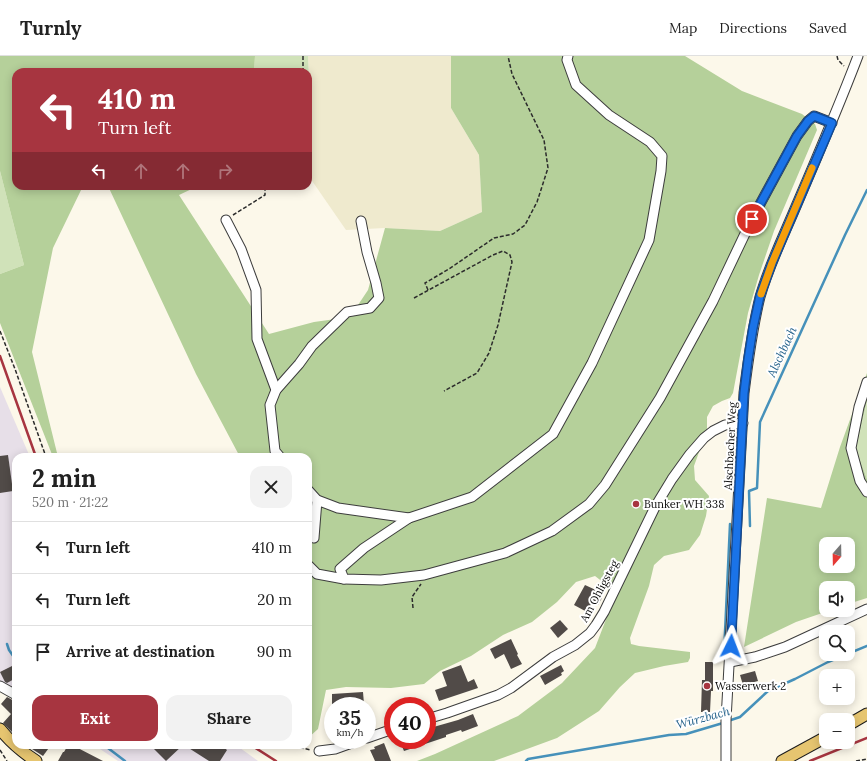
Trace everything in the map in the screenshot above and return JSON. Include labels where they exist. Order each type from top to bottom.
[{"type":"main road","points":[[855,720],[867,714]]},
{"type":"main road","points":[[0,729],[12,743]]},
{"type":"main road","points":[[782,761],[819,741]]},
{"type":"main road","points":[[19,749],[36,761]]},
{"type":"street","points":[[344,579],[340,569],[364,548],[409,518],[472,497],[553,434],[592,363],[649,240],[661,171],[662,156],[650,142],[609,115],[576,85],[567,60],[568,56]]},
{"type":"street","name":"Alschbacher Weg","points":[[726,761],[726,720],[744,393],[753,328],[760,296],[772,263],[832,123],[858,56]]},
{"type":"street","points":[[312,569],[317,574],[344,579],[381,580],[424,575],[505,553],[552,530],[589,504],[605,485],[660,398],[713,301],[752,219],[797,136],[808,121],[814,116],[832,123]]},
{"type":"street","points":[[226,220],[241,249],[256,290],[257,339],[276,390]]},
{"type":"street","points":[[277,453],[275,451],[270,405],[276,390],[300,364],[312,346],[348,312],[370,308],[379,298],[367,252],[361,221]]},
{"type":"street","points":[[867,382],[859,408],[851,448],[860,481],[867,492]]},
{"type":"street","name":"Am Ohligsteg","points":[[436,717],[498,695],[511,688],[553,657],[575,645],[590,633],[604,612],[655,507],[672,479],[690,454],[704,438],[713,431],[725,425],[743,423]]},
{"type":"street","points":[[312,494],[317,500],[338,508],[409,518]]},
{"type":"street","points":[[312,537],[314,538],[317,500]]},
{"type":"street","points":[[730,662],[755,657],[785,647],[867,610]]},
{"type":"street","points":[[0,686],[12,693]]},
{"type":"street","points":[[319,751],[335,749]]},
{"type":"path","points":[[303,56],[303,68]]},
{"type":"path","points":[[428,290],[425,283],[449,269],[494,238],[513,234],[525,225],[537,202],[548,168],[544,140],[512,74],[508,56]]},
{"type":"path","points":[[837,56],[838,60],[853,70]]},
{"type":"path","points":[[226,220],[265,194],[264,190]]},
{"type":"path","points":[[414,298],[493,255],[503,251],[510,254],[512,262],[498,325],[489,353],[477,373],[444,391]]},
{"type":"path","points":[[0,331],[45,453]]},
{"type":"path","points":[[413,608],[412,597],[420,586],[424,575]]},
{"type":"path","points":[[309,749],[319,751]]},
{"type":"path","points":[[0,750],[7,761]]},
{"type":"path","points":[[856,761],[867,759]]},
{"type":"shaded area","points":[[308,56],[451,56],[451,108],[479,155],[482,212],[440,231],[385,228],[346,230],[312,181],[312,68],[309,68]]},
{"type":"shaded area","points":[[0,387],[28,453],[12,453],[12,695],[0,688]]},
{"type":"shaded area","points":[[100,749],[242,749],[258,761],[118,761]]},
{"type":"green space","points":[[0,56],[255,56],[254,68],[12,68],[12,190],[81,190],[53,248],[32,352],[57,453],[51,453],[0,323],[0,274],[24,265],[0,171]]},
{"type":"green space","points":[[255,56],[308,56],[309,68],[254,68]]},
{"type":"green space","points":[[451,56],[685,56],[742,91],[802,114],[815,124],[817,130],[774,231],[759,275],[748,313],[733,393],[730,398],[713,406],[707,417],[707,430],[694,466],[695,480],[709,496],[706,516],[700,535],[689,550],[664,556],[654,565],[649,586],[630,638],[631,644],[639,646],[690,652],[688,662],[635,673],[620,687],[599,711],[557,738],[494,761],[417,761],[518,716],[562,683],[595,648],[610,609],[608,586],[595,576],[576,582],[557,602],[532,622],[503,635],[471,656],[440,671],[424,684],[391,688],[346,687],[326,690],[318,729],[312,734],[312,453],[238,453],[196,374],[110,190],[190,190],[179,195],[269,334],[314,322],[350,317],[368,290],[385,228],[440,231],[482,212],[479,155],[451,108]]},
{"type":"green space","points":[[0,171],[24,265],[0,274]]},
{"type":"green space","points":[[867,373],[867,401],[856,449],[867,479],[867,598],[855,602],[855,581],[819,581],[819,614],[796,622],[744,647],[767,498],[821,508],[840,447]]},
{"type":"green space","points":[[867,402],[867,479],[856,449]]},
{"type":"building","points":[[8,455],[12,491],[0,493],[0,456]]},
{"type":"building","points":[[585,585],[598,591],[596,595],[602,598],[598,605],[592,602],[587,612],[574,605]]},
{"type":"building","points":[[560,620],[568,629],[558,638],[550,628]]},
{"type":"building","points":[[511,639],[522,664],[511,669],[504,654],[495,659],[490,649]]},
{"type":"building","points":[[705,662],[713,662],[713,691],[711,691],[710,712],[701,712],[702,680],[705,680]]},
{"type":"building","points":[[461,665],[468,682],[474,679],[478,688],[439,701],[435,690],[447,686],[442,672]]},
{"type":"building","points":[[561,665],[564,671],[561,673],[562,675],[545,685],[540,676]]},
{"type":"building","points":[[12,666],[12,680],[7,683],[5,682],[0,672]]},
{"type":"building","points":[[755,671],[758,681],[743,685],[740,675]]},
{"type":"building","points":[[363,692],[363,697],[332,697],[332,694]]},
{"type":"building","points":[[7,697],[12,700],[12,732],[3,723],[11,714],[1,704]]},
{"type":"building","points":[[473,714],[478,726],[462,732],[461,730],[446,735],[446,737],[436,740],[436,726]]},
{"type":"building","points":[[384,743],[384,749],[386,749],[391,761],[375,761],[370,750],[376,749],[376,746]]},
{"type":"building","points":[[32,749],[48,749],[43,756]]},
{"type":"building","points":[[66,749],[80,749],[103,761],[58,761]]},
{"type":"building","points":[[154,749],[179,749],[166,761]]},
{"type":"building","points":[[190,749],[227,750],[220,761],[209,761]]},
{"type":"waterway","name":"Alschbach","points":[[750,526],[749,491],[757,488],[760,422],[867,190]]},
{"type":"waterway","name":"Alschbach","points":[[724,654],[730,524]]},
{"type":"waterway","name":"Würzbach","points":[[7,644],[12,654]]},
{"type":"waterway","name":"Würzbach","points":[[728,721],[740,717],[768,691],[828,662],[867,646]]},
{"type":"waterway","name":"Würzbach","points":[[526,761],[528,759],[669,735],[686,734],[723,723]]},
{"type":"waterway","name":"Würzbach","points":[[109,749],[125,761]]},
{"type":"railway","points":[[0,356],[35,453]]},
{"type":"railway","points":[[810,761],[867,738]]},
{"type":"railway","points":[[257,749],[276,761]]},
{"type":"slow traffic","points":[[761,294],[772,263],[812,168]]},
{"type":"place","name":"Bunker WH 338","points":[[636,504]]},
{"type":"place","name":"Wasserwerk 2","points":[[707,686]]},
{"type":"route","points":[[731,646],[744,393],[753,328],[760,296],[772,263],[832,123],[814,116],[808,121],[797,136],[752,219]]}]
